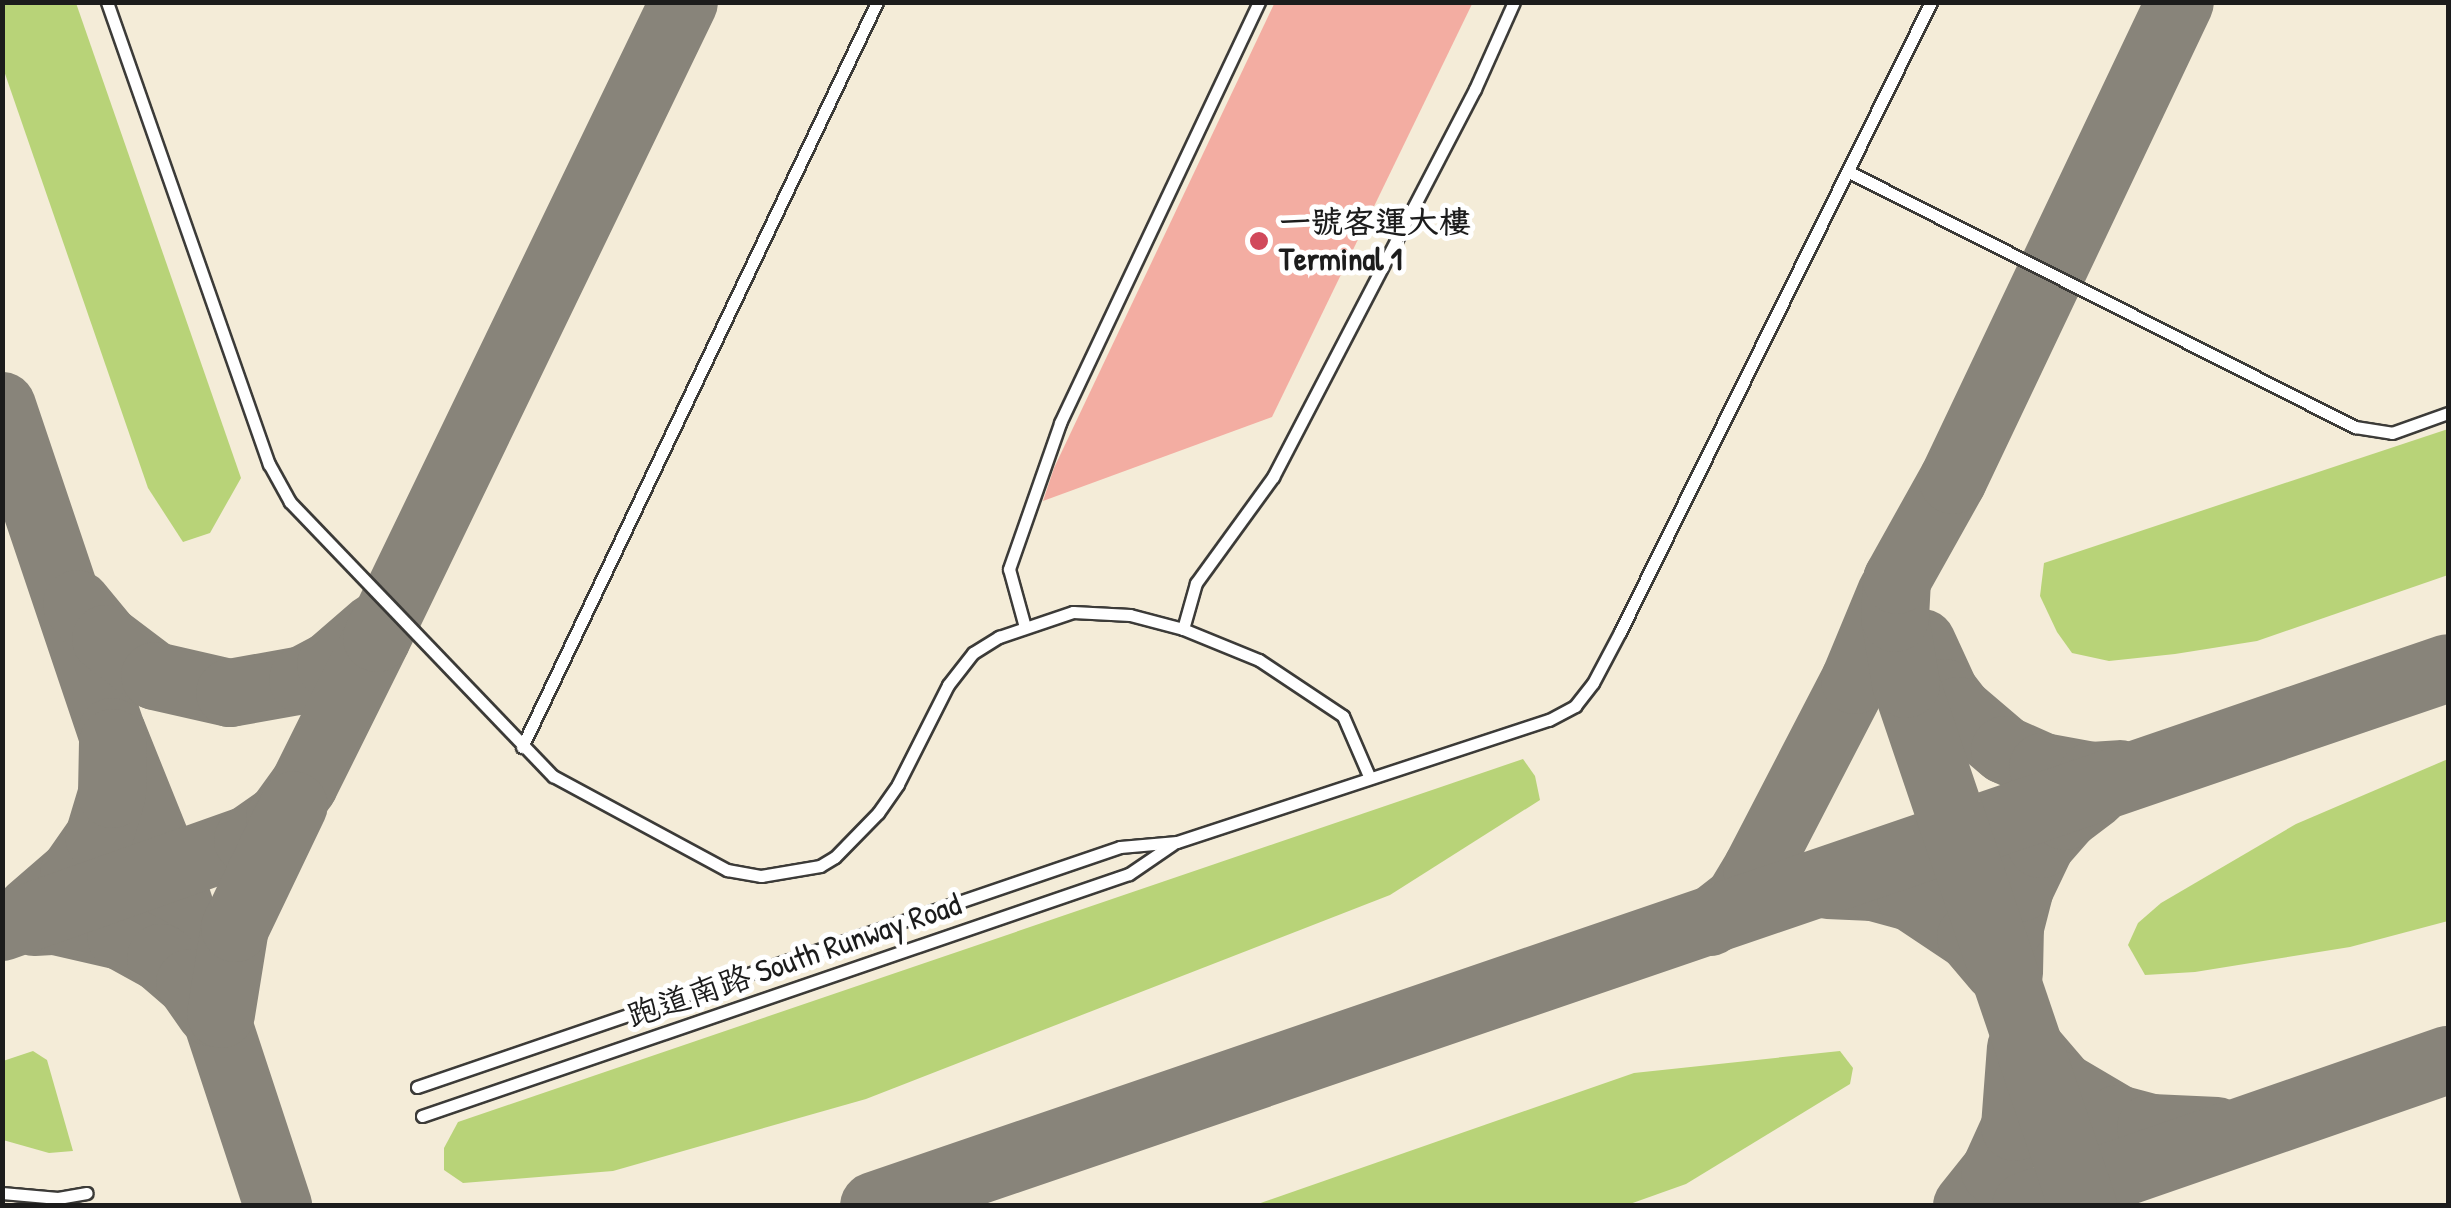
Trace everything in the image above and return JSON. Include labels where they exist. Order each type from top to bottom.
[{"type":"lane","points":[[107,2],[269,464],[290,502],[553,776],[727,870],[761,876],[793,873],[836,857],[858,836],[898,784],[960,666],[973,652],[1025,627],[1073,612],[1130,614],[1184,630],[1259,660],[1343,716],[1369,776]]},
{"type":"lane","points":[[522,747],[877,2]]},
{"type":"lane","points":[[1025,627],[1009,569],[1060,423],[1259,2]]},
{"type":"lane","points":[[1184,630],[1196,583],[1273,477],[1475,89],[1514,2]]},
{"type":"lane","name":"跑道南路 South Runway Road","points":[[417,1087],[1120,848],[1176,842],[1549,720],[1575,706],[1593,683],[1930,2]]},
{"type":"lane","points":[[1849,172],[2355,427],[2392,433],[2448,413]]},
{"type":"lane","name":"跑道南路 South Runway Road","points":[[422,1116],[1129,874],[1176,842]]},
{"type":"lane","points":[[2,1193],[58,1198],[87,1192]]},
{"type":"lane","points":[[2,1193],[23,1206]]},
{"type":"green space","points":[[2,3],[76,3],[241,478],[210,533],[183,542],[148,488],[3,68]]},
{"type":"green space","points":[[2448,429],[2448,575],[2257,641],[2109,661],[2072,653],[2040,596],[2044,563]]},
{"type":"green space","points":[[1523,759],[1535,776],[1540,800],[1390,895],[866,1099],[613,1171],[463,1183],[444,1170],[444,1148],[458,1122]]},
{"type":"green space","points":[[2448,759],[2448,921],[2350,947],[2195,972],[2145,975],[2128,945],[2138,923],[2161,903],[2296,824]]},
{"type":"green space","points":[[33,1051],[47,1060],[73,1151],[49,1153],[3,1140],[3,1061]]},
{"type":"green space","points":[[1840,1051],[1853,1068],[1850,1084],[1686,1184],[1627,1205],[1255,1205],[1634,1073]]},
{"type":"building","name":"一號客運大樓 Terminal 1","points":[[1275,2],[1473,2],[1272,417],[1043,501],[1054,468]]},
{"type":"taxiway","points":[[2,927],[248,840],[280,818],[304,785],[377,638],[684,2]]},
{"type":"taxiway","points":[[2083,1206],[1906,684],[1895,618],[1897,580],[1953,480],[2180,2]]},
{"type":"taxiway","points":[[2,406],[112,732],[168,871],[278,1206]]},
{"type":"taxiway","points":[[1710,922],[1739,899],[1757,869],[1855,680],[1891,593]]},
{"type":"taxiway","points":[[77,604],[106,639],[155,676],[230,693],[303,680],[331,665],[375,627]]},
{"type":"taxiway","points":[[1922,643],[1945,693],[1959,711],[2005,750],[2043,767],[2092,776],[2120,774]]},
{"type":"taxiway","points":[[874,1206],[2448,668]]},
{"type":"taxiway","points":[[30,911],[74,873],[99,837],[112,794],[113,743]]},
{"type":"taxiway","points":[[2009,973],[2010,927],[2020,888],[2041,844],[2065,816],[2094,794]]},
{"type":"taxiway","points":[[221,1014],[235,928],[294,805]]},
{"type":"taxiway","points":[[1828,885],[1873,887],[1911,897],[1971,937],[1998,969]]},
{"type":"taxiway","points":[[34,922],[56,921],[121,936],[161,958],[190,983],[210,1012]]},
{"type":"taxiway","points":[[1967,1206],[1995,1171],[2015,1127],[2021,1048]]},
{"type":"taxiway","points":[[2031,1050],[2062,1086],[2118,1119],[2151,1128],[2217,1131]]},
{"type":"taxiway","points":[[2026,1206],[2448,1060]]},
{"type":"place","name":"一號客運大樓 Terminal 1","points":[[1259,241]]}]
